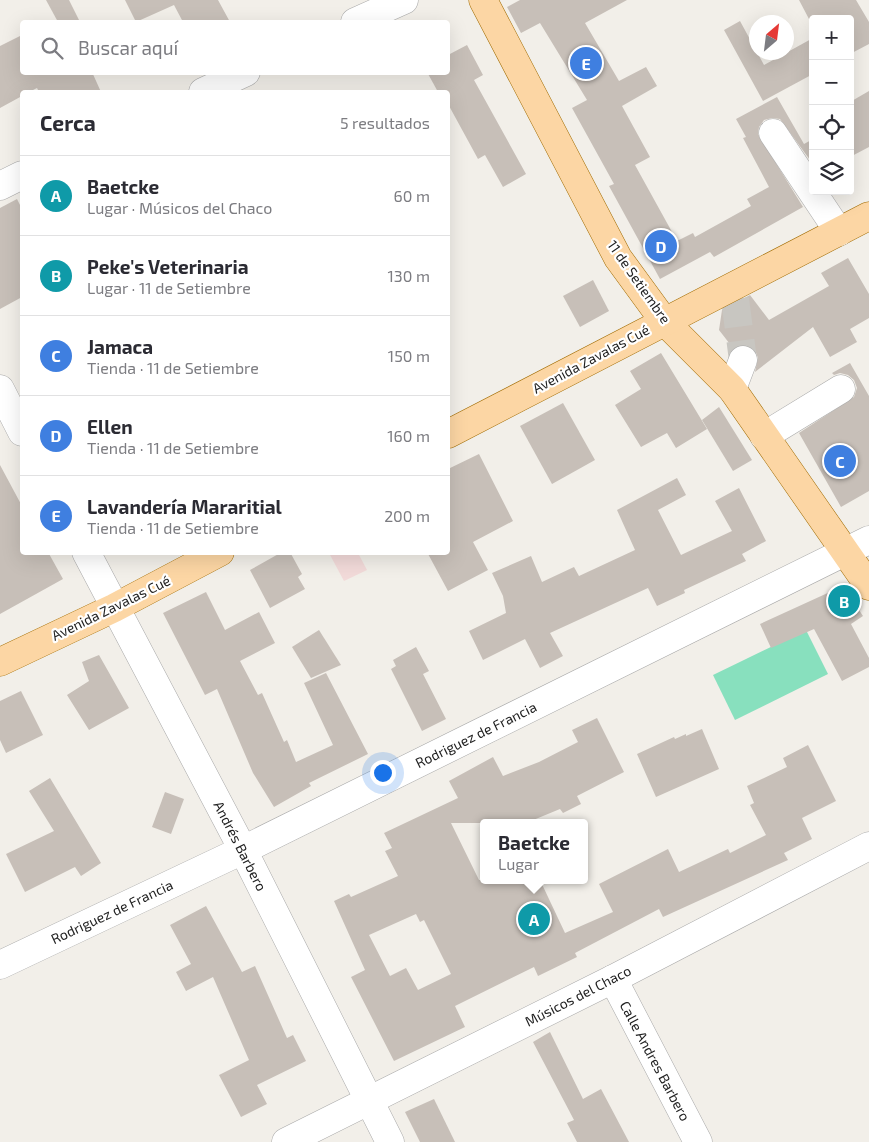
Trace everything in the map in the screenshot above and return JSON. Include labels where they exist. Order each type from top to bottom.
[{"type":"main road","name":"11 de Setiembre","points":[[488,2],[618,258],[664,321],[732,389],[869,586]]},
{"type":"main road","name":"Avenida Zavalas Cué","points":[[450,433],[664,321],[734,293],[869,216]]},
{"type":"main road","name":"Avenida Zavalas Cué","points":[[0,662],[114,608],[214,555]]},
{"type":"street","points":[[359,20],[393,2]]},
{"type":"street","points":[[207,90],[240,75]]},
{"type":"street","points":[[773,133],[839,232]]},
{"type":"street","points":[[0,186],[20,176]]},
{"type":"street","points":[[732,389],[742,360]]},
{"type":"street","points":[[0,389],[20,428]]},
{"type":"street","points":[[764,436],[840,389]]},
{"type":"street","name":"Rodriguez de Francia","points":[[0,966],[243,850],[869,540]]},
{"type":"street","name":"Andrés Barbero","points":[[88,555],[243,850],[390,1142]]},
{"type":"street","name":"Músicos del Chaco","points":[[286,1142],[612,980],[869,846]]},
{"type":"street","name":"Calle Andres Barbero","points":[[612,980],[698,1142]]},
{"type":"shaded area","points":[[330,555],[359,555],[367,570],[344,581]]},
{"type":"green space","points":[[806,630],[828,674],[735,720],[713,675]]},
{"type":"building","points":[[46,0],[69,0],[79,20],[57,20]]},
{"type":"building","points":[[125,0],[218,0],[229,20],[182,20],[174,5],[140,20],[135,20]]},
{"type":"building","points":[[520,0],[627,0],[585,23],[619,81],[646,67],[657,86],[622,106],[650,157],[635,165],[677,241],[693,233],[695,237],[751,206],[747,199],[769,187],[743,138],[746,137],[736,119],[777,97],[804,144],[809,141],[809,159],[780,119],[764,120],[759,127],[758,134],[803,207],[714,257],[710,252],[660,279],[609,186],[614,184],[572,108],[587,100],[540,23],[521,33],[507,7]]},
{"type":"building","points":[[799,0],[856,0],[869,22],[869,44],[854,52],[854,15],[809,15],[809,19]]},
{"type":"building","points":[[740,21],[749,38],[749,60],[761,60],[764,65],[773,60],[794,60],[794,48],[809,40],[809,76],[763,101],[724,30]]},
{"type":"building","points":[[20,36],[20,75],[93,75],[100,90],[38,90],[37,88],[33,90],[20,90],[20,97],[0,108],[0,46]]},
{"type":"building","points":[[467,45],[483,75],[474,80],[526,174],[503,187],[485,155],[478,159],[450,108],[450,90],[437,90],[429,75],[450,75],[450,54]]},
{"type":"building","points":[[869,91],[869,147],[854,155],[854,105],[854,100]]},
{"type":"building","points":[[17,199],[20,205],[20,298],[0,309],[0,208]]},
{"type":"building","points":[[848,258],[869,294],[869,318],[850,329],[857,342],[830,357],[813,327],[755,372],[758,358],[755,350],[748,345],[733,348],[719,330],[722,310],[750,295],[769,320],[829,286],[821,273]]},
{"type":"building","points":[[593,280],[609,311],[580,327],[563,296]]},
{"type":"building","points":[[661,353],[707,429],[676,448],[667,433],[641,447],[615,405],[641,389],[630,371]]},
{"type":"building","points":[[850,363],[869,396],[869,491],[841,507],[799,433],[854,397],[857,388],[854,380],[848,375],[840,373],[834,375],[832,373]]},
{"type":"building","points":[[563,403],[595,460],[552,484],[520,426]]},
{"type":"building","points":[[719,407],[752,460],[733,471],[702,420]]},
{"type":"building","points":[[479,454],[513,521],[473,542],[488,570],[448,591],[429,555],[450,555],[450,468]]},
{"type":"building","points":[[0,465],[20,502],[20,555],[50,555],[63,579],[0,614]]},
{"type":"building","points":[[677,478],[686,495],[658,510],[681,555],[732,531],[715,501],[739,488],[766,541],[742,554],[746,561],[684,590],[685,593],[657,606],[648,588],[550,633],[563,656],[540,668],[525,639],[483,660],[469,631],[506,613],[503,596],[492,573],[531,556],[542,582],[574,567],[579,576],[635,550],[617,510]]},
{"type":"building","points":[[277,555],[292,555],[302,574],[298,577],[305,589],[270,608],[250,570]]},
{"type":"building","points":[[843,586],[863,616],[851,624],[869,658],[869,667],[842,681],[814,629],[771,648],[760,624]]},
{"type":"building","points":[[206,592],[225,630],[259,612],[275,643],[240,661],[258,695],[262,693],[284,742],[287,740],[296,762],[333,745],[304,683],[326,673],[368,754],[309,783],[311,786],[274,807],[253,773],[217,689],[205,695],[163,613]]},
{"type":"building","points":[[319,630],[341,665],[311,678],[292,647]]},
{"type":"building","points":[[416,647],[429,671],[423,674],[446,719],[422,731],[391,669],[396,666],[393,660]]},
{"type":"building","points":[[99,655],[129,708],[89,730],[67,695],[89,681],[82,662]]},
{"type":"building","points":[[21,691],[43,735],[6,753],[0,740],[0,701]]},
{"type":"building","points":[[597,718],[624,772],[577,796],[581,804],[563,813],[560,809],[536,819],[480,819],[480,823],[451,823],[480,880],[480,884],[542,884],[565,933],[613,912],[599,884],[668,849],[679,872],[728,849],[730,853],[766,835],[750,805],[754,803],[747,786],[787,767],[783,758],[808,745],[836,801],[802,818],[812,839],[784,853],[788,860],[663,917],[659,909],[575,953],[577,957],[538,976],[534,967],[455,1006],[465,1027],[394,1061],[351,977],[365,970],[334,901],[349,894],[351,897],[398,876],[385,851],[392,848],[384,833],[458,798],[449,781],[493,757],[503,776],[539,762],[578,742],[572,730]],"holes":[[[416,914],[420,922],[424,920],[451,974],[418,990],[406,968],[390,976],[369,935]]]},
{"type":"building","points":[[702,729],[719,769],[656,797],[637,754],[674,737],[675,739],[686,734],[686,736]]},
{"type":"building","points":[[50,778],[101,863],[81,876],[75,867],[25,892],[6,854],[54,831],[29,791]]},
{"type":"building","points":[[165,792],[184,799],[171,834],[152,827]]},
{"type":"building","points":[[206,906],[242,972],[255,966],[287,1038],[293,1035],[306,1061],[257,1085],[267,1104],[241,1117],[219,1075],[249,1060],[213,977],[186,991],[176,972],[191,964],[170,925]]},
{"type":"building","points":[[550,1032],[583,1099],[601,1089],[629,1142],[577,1142],[567,1123],[574,1120],[533,1042]]},
{"type":"building","points":[[434,1099],[455,1142],[420,1142],[405,1112]]},
{"type":"tunnel","points":[[735,299],[743,360]]},
{"type":"place","name":"Lavandería Mararitial","points":[[586,63]]},
{"type":"place","name":"Ellen","points":[[661,246]]},
{"type":"place","name":"Jamaca","points":[[840,461]]},
{"type":"place","name":"Peke's Veterinaria","points":[[844,601]]},
{"type":"place","name":"Baetcke","points":[[534,919]]}]
